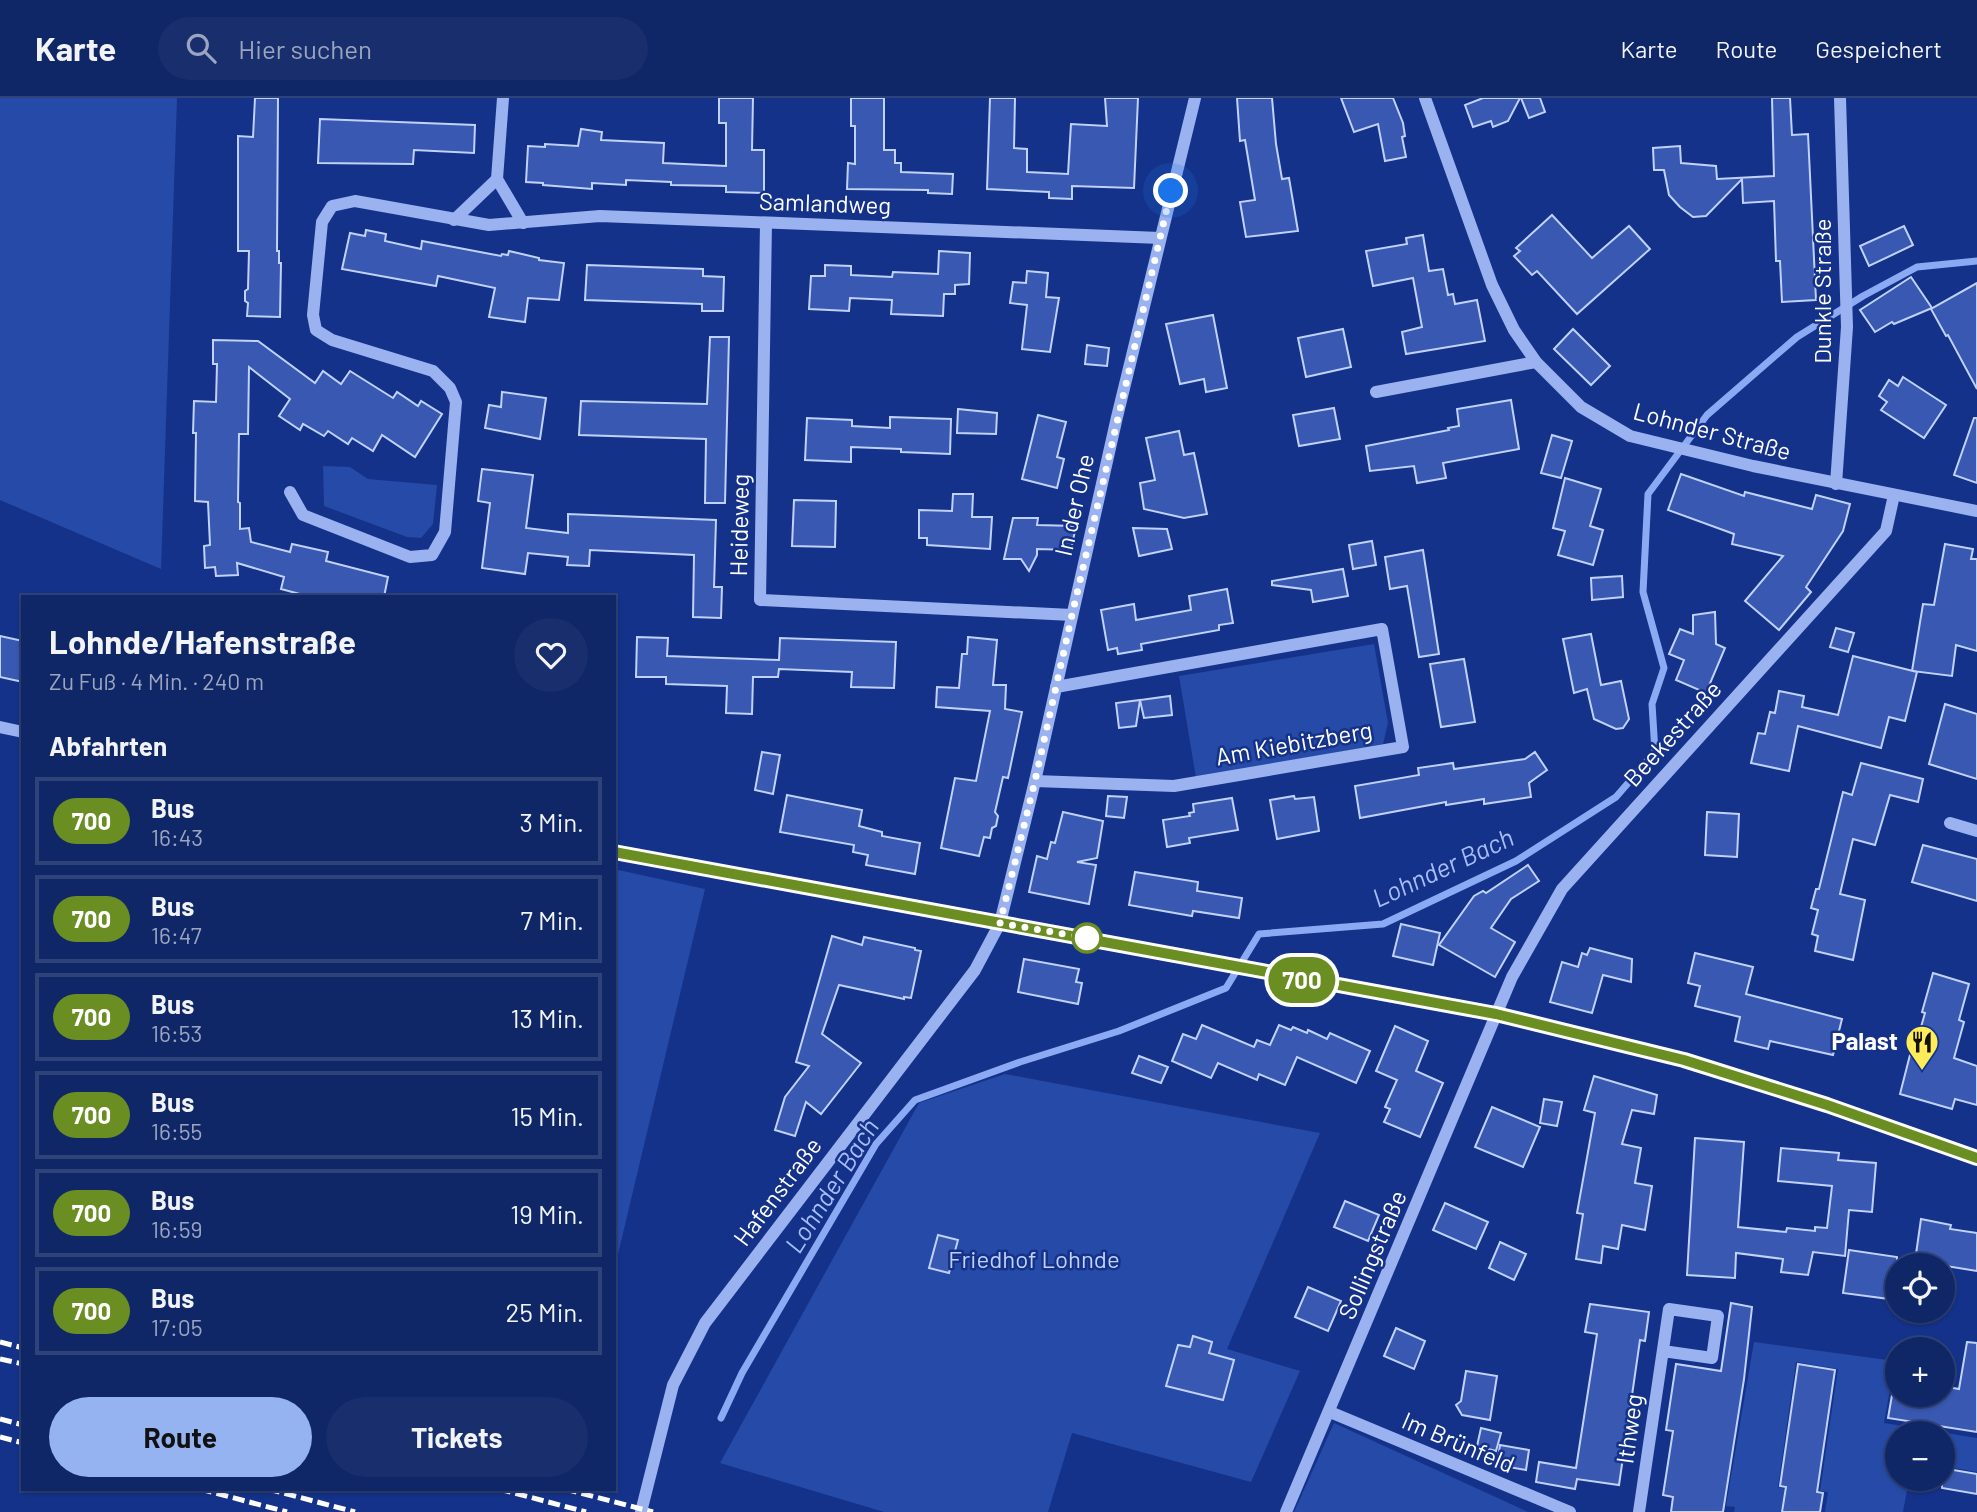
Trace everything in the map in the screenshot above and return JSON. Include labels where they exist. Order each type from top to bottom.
[{"type":"street","points":[[503,98],[496,179],[523,223]]},
{"type":"street","name":"In der Ohe","points":[[1000,923],[1195,98]]},
{"type":"street","name":"Lohnder Straße","points":[[1425,98],[1492,285],[1514,330],[1536,362],[1581,407],[1630,436],[1836,484],[1977,511]]},
{"type":"street","name":"Dunkle Straße","points":[[1836,484],[1847,327],[1840,98]]},
{"type":"street","points":[[454,220],[496,179]]},
{"type":"street","name":"Samlandweg","points":[[290,492],[303,515],[410,557],[432,555],[445,532],[456,402],[450,388],[433,372],[332,340],[316,330],[313,315],[322,222],[332,206],[355,201],[489,225],[600,216],[1160,238]]},
{"type":"street","name":"Heideweg","points":[[766,223],[760,600],[1072,615]]},
{"type":"street","points":[[1376,392],[1536,362]]},
{"type":"street","name":"Beekestraße","points":[[1496,1014],[1512,978],[1562,889],[1886,531],[1894,495]]},
{"type":"street","name":"Am Kiebitzberg","points":[[1035,781],[1174,786],[1403,747],[1382,629],[1056,687]]},
{"type":"street","points":[[0,727],[21,732]]},
{"type":"street","points":[[1950,823],[1977,831]]},
{"type":"street","points":[[616,852],[1496,1014],[1684,1060],[1827,1105],[1977,1158]]},
{"type":"street","name":"Hafenstraße","points":[[641,1512],[673,1385],[705,1323],[975,970],[1000,923]]},
{"type":"street","name":"Sollingstraße","points":[[1286,1512],[1496,1014]]},
{"type":"street","name":"Ithweg","points":[[1639,1512],[1669,1309],[1718,1316],[1712,1359],[1663,1352]]},
{"type":"street","name":"Im Brünfeld","points":[[1330,1412],[1570,1512]]},
{"type":"green space","points":[[0,98],[177,98],[161,569],[0,500]]},
{"type":"green space","points":[[323,466],[350,467],[368,479],[437,485],[433,524],[421,538],[407,537],[324,506]]},
{"type":"green space","points":[[1374,644],[1388,723],[1383,744],[1196,778],[1179,676]]},
{"type":"green space","points":[[616,869],[705,889],[616,1263]]},
{"type":"green space","name":"Friedhof Lohnde","points":[[1005,1074],[1320,1133],[1227,1349],[1300,1371],[1251,1482],[1072,1433],[1048,1512],[884,1512],[720,1463],[919,1103]]},
{"type":"green space","points":[[1754,1342],[1885,1360],[1885,1491],[1907,1491],[1903,1512],[1825,1512],[1828,1492],[1820,1491],[1838,1369],[1796,1362],[1778,1487],[1785,1489],[1781,1512],[1734,1512],[1735,1507],[1726,1506]]},
{"type":"green space","points":[[1334,1423],[1528,1512],[1294,1512]]},
{"type":"green space","points":[[1955,1434],[1977,1438],[1977,1472],[1955,1468]]},
{"type":"building","points":[[255,98],[278,98],[277,251],[281,263],[280,317],[247,316],[245,291],[248,289],[249,251],[238,251],[238,136],[253,137]]},
{"type":"building","points":[[719,98],[753,98],[752,150],[764,150],[764,193],[726,192],[726,186],[671,185],[671,182],[626,180],[626,185],[592,183],[592,189],[526,182],[528,146],[578,146],[581,129],[602,132],[601,140],[664,143],[663,163],[726,166],[726,123],[719,123]]},
{"type":"building","points":[[851,98],[884,98],[884,150],[895,150],[895,163],[901,163],[901,172],[953,174],[952,194],[928,193],[928,190],[847,189],[848,163],[855,164],[855,126],[851,126]]},
{"type":"building","points":[[990,98],[1015,98],[1014,148],[1027,149],[1027,172],[1068,174],[1071,124],[1107,126],[1105,98],[1138,98],[1134,188],[1072,186],[1072,199],[1049,198],[1049,192],[987,189]]},
{"type":"building","points":[[1237,98],[1272,98],[1282,179],[1289,178],[1298,231],[1246,237],[1240,202],[1255,200],[1245,140],[1240,141]]},
{"type":"building","points":[[1341,98],[1393,98],[1403,123],[1405,136],[1402,137],[1406,157],[1385,161],[1378,124],[1354,132]]},
{"type":"building","points":[[1483,98],[1520,98],[1508,121],[1493,127],[1491,121],[1473,127],[1465,105]]},
{"type":"building","points":[[1521,98],[1540,98],[1545,112],[1529,118]]},
{"type":"building","points":[[1772,98],[1790,98],[1792,135],[1808,134],[1816,300],[1782,302],[1780,261],[1776,261],[1774,201],[1743,203],[1742,179],[1706,216],[1693,217],[1669,195],[1664,170],[1654,170],[1653,148],[1680,146],[1681,163],[1716,166],[1717,179],[1774,176]]},
{"type":"building","points":[[320,119],[475,125],[474,153],[414,150],[413,164],[318,163]]},
{"type":"building","points":[[1552,215],[1592,258],[1629,226],[1650,249],[1577,314],[1537,271],[1532,275],[1514,256],[1520,251],[1516,248]]},
{"type":"building","points":[[1904,226],[1913,245],[1869,266],[1860,246]]},
{"type":"building","points":[[366,230],[386,234],[385,241],[421,249],[422,241],[501,256],[508,255],[509,251],[539,260],[564,263],[559,300],[528,298],[525,322],[489,317],[495,288],[438,276],[436,286],[342,269],[350,233],[365,236]]},
{"type":"building","points":[[1423,235],[1429,271],[1443,269],[1448,295],[1453,294],[1455,304],[1477,300],[1485,341],[1406,354],[1402,332],[1422,327],[1413,278],[1373,286],[1366,251],[1407,244],[1406,238]]},
{"type":"building","points":[[939,251],[970,253],[969,284],[955,285],[955,294],[944,294],[943,316],[891,314],[892,300],[850,298],[849,311],[809,309],[811,276],[825,276],[825,265],[851,266],[851,275],[892,277],[893,272],[938,274]]},
{"type":"building","points":[[587,265],[703,269],[703,276],[724,277],[723,311],[702,311],[702,304],[585,300]]},
{"type":"building","points":[[1027,271],[1048,273],[1046,297],[1059,298],[1050,352],[1022,349],[1027,305],[1010,303],[1013,282],[1026,283]]},
{"type":"building","points":[[1911,277],[1932,308],[1894,324],[1892,322],[1875,332],[1860,310]]},
{"type":"building","points":[[1977,283],[1977,389],[1931,309]]},
{"type":"building","points":[[1213,315],[1227,388],[1206,392],[1204,379],[1180,384],[1166,324]]},
{"type":"building","points":[[1343,329],[1351,367],[1306,377],[1298,338]]},
{"type":"building","points":[[1573,329],[1610,366],[1591,385],[1554,349]]},
{"type":"building","points":[[710,337],[729,337],[725,503],[705,503],[706,439],[579,435],[581,401],[707,404]]},
{"type":"building","points":[[213,340],[258,341],[315,383],[323,371],[341,384],[350,371],[393,398],[397,392],[418,406],[421,401],[442,414],[415,457],[382,435],[373,451],[352,438],[348,444],[328,431],[324,436],[303,424],[300,430],[279,416],[290,399],[249,367],[248,434],[239,434],[240,529],[249,528],[251,542],[290,552],[292,544],[328,552],[326,561],[388,577],[384,595],[304,595],[281,589],[284,577],[237,563],[238,575],[216,576],[215,567],[205,568],[204,546],[210,545],[208,502],[195,501],[194,401],[216,402],[217,364],[213,364]]},
{"type":"building","points":[[1087,345],[1109,348],[1107,366],[1085,364]]},
{"type":"building","points":[[1903,377],[1946,405],[1924,438],[1881,410],[1887,402],[1879,396],[1889,380],[1898,386]]},
{"type":"building","points":[[502,392],[546,398],[540,439],[485,428],[489,405],[501,407]]},
{"type":"building","points":[[1511,400],[1519,449],[1443,463],[1446,478],[1417,483],[1414,466],[1370,471],[1366,446],[1449,430],[1448,428],[1459,426],[1457,409]]},
{"type":"building","points":[[1334,408],[1340,439],[1299,446],[1293,415]]},
{"type":"building","points":[[958,409],[997,413],[996,434],[957,433]]},
{"type":"building","points":[[1038,415],[1066,422],[1057,457],[1064,459],[1057,488],[1022,479]]},
{"type":"building","points":[[890,417],[951,419],[950,454],[851,447],[851,462],[805,460],[807,418],[852,420],[852,426],[890,428]]},
{"type":"building","points":[[1974,418],[1977,418],[1977,483],[1954,475]]},
{"type":"building","points":[[1179,431],[1184,455],[1194,453],[1207,514],[1184,518],[1144,509],[1140,483],[1155,480],[1146,438]]},
{"type":"building","points":[[1552,435],[1572,441],[1561,478],[1541,473]]},
{"type":"building","points":[[482,469],[533,475],[526,528],[568,533],[568,514],[716,520],[714,587],[722,587],[721,618],[693,617],[694,555],[590,550],[589,566],[567,565],[568,557],[528,553],[525,574],[482,568],[490,503],[478,501]]},
{"type":"building","points":[[1681,474],[1744,496],[1745,492],[1812,509],[1816,495],[1850,504],[1843,531],[1806,587],[1811,592],[1779,630],[1745,601],[1783,556],[1732,544],[1734,534],[1668,510]]},
{"type":"building","points":[[1565,478],[1601,489],[1590,526],[1603,530],[1593,565],[1558,555],[1565,531],[1553,528]]},
{"type":"building","points":[[953,494],[973,494],[972,517],[992,517],[990,549],[927,545],[927,538],[919,538],[919,510],[952,511]]},
{"type":"building","points":[[794,500],[836,501],[835,547],[792,546]]},
{"type":"building","points":[[1013,518],[1038,518],[1037,525],[1076,526],[1071,550],[1037,549],[1029,571],[1021,559],[1004,559]]},
{"type":"building","points":[[1133,528],[1167,529],[1172,549],[1139,556]]},
{"type":"building","points":[[1372,541],[1376,565],[1353,569],[1349,545]]},
{"type":"building","points":[[1945,544],[1973,549],[1971,559],[1977,559],[1977,651],[1956,645],[1952,676],[1912,671],[1923,604],[1934,605]]},
{"type":"building","points":[[1423,550],[1439,654],[1419,657],[1407,586],[1390,589],[1385,557]]},
{"type":"building","points":[[1343,569],[1348,596],[1313,602],[1311,590],[1272,585],[1272,581]]},
{"type":"building","points":[[1622,576],[1623,597],[1592,600],[1591,578]]},
{"type":"building","points":[[1227,589],[1233,623],[1219,625],[1219,630],[1141,644],[1142,650],[1118,654],[1117,648],[1108,650],[1101,610],[1134,604],[1136,620],[1191,610],[1189,596]]},
{"type":"building","points":[[1715,612],[1716,644],[1725,648],[1706,693],[1676,680],[1684,660],[1669,654],[1680,629],[1693,634],[1693,615]]},
{"type":"building","points":[[1836,628],[1854,633],[1848,652],[1830,647]]},
{"type":"building","points":[[1591,634],[1601,685],[1621,681],[1629,719],[1623,728],[1616,729],[1594,719],[1587,689],[1574,693],[1563,639]]},
{"type":"building","points":[[0,636],[21,641],[21,682],[0,677]]},
{"type":"building","points":[[637,637],[668,638],[667,656],[779,660],[780,638],[896,642],[894,688],[851,687],[852,672],[779,669],[778,677],[753,677],[752,714],[726,713],[727,686],[666,684],[666,677],[636,677]]},
{"type":"building","points":[[968,637],[997,640],[993,685],[1006,685],[1005,709],[1022,712],[1008,778],[1003,777],[995,812],[998,816],[996,826],[992,828],[990,838],[984,837],[979,856],[941,848],[955,778],[976,781],[990,711],[936,707],[937,687],[959,688],[962,654],[967,654]]},
{"type":"building","points":[[1853,656],[1917,672],[1905,721],[1889,717],[1881,748],[1798,726],[1789,771],[1751,763],[1758,733],[1765,734],[1770,712],[1775,713],[1779,691],[1804,696],[1802,707],[1838,715]]},
{"type":"building","points":[[1464,659],[1475,722],[1441,727],[1430,664]]},
{"type":"building","points":[[1170,696],[1172,715],[1144,718],[1140,700]]},
{"type":"building","points":[[1140,700],[1136,726],[1119,728],[1116,703]]},
{"type":"building","points":[[1945,704],[1977,714],[1977,779],[1929,764]]},
{"type":"building","points":[[762,752],[780,755],[773,794],[755,790]]},
{"type":"building","points":[[1535,752],[1547,770],[1529,783],[1531,797],[1484,804],[1484,799],[1446,805],[1446,802],[1360,818],[1355,786],[1419,775],[1418,768],[1453,763],[1454,769],[1525,759]]},
{"type":"building","points":[[1861,763],[1923,779],[1918,802],[1890,795],[1875,845],[1853,839],[1840,894],[1865,900],[1853,960],[1815,951],[1818,936],[1812,934],[1818,910],[1811,908],[1816,889],[1819,889],[1843,792],[1852,795]]},
{"type":"building","points":[[787,795],[862,810],[859,826],[882,832],[882,836],[920,843],[915,874],[866,865],[868,855],[853,852],[854,845],[780,832]]},
{"type":"building","points":[[1108,796],[1127,797],[1124,818],[1106,816]]},
{"type":"building","points":[[1294,796],[1295,799],[1314,797],[1319,831],[1277,839],[1270,800]]},
{"type":"building","points":[[1232,798],[1238,830],[1189,838],[1190,843],[1167,847],[1163,820],[1190,816],[1189,813],[1194,812],[1193,804]]},
{"type":"building","points":[[1063,812],[1103,821],[1097,858],[1077,862],[1096,865],[1089,904],[1029,892],[1037,856],[1047,859],[1051,842],[1055,843]]},
{"type":"building","points":[[1707,812],[1739,814],[1737,857],[1705,855]]},
{"type":"building","points":[[1923,845],[1977,859],[1977,901],[1912,882]]},
{"type":"building","points":[[1528,865],[1539,881],[1511,899],[1491,928],[1515,942],[1495,977],[1439,945],[1474,896],[1483,891],[1486,893]]},
{"type":"building","points":[[1135,872],[1198,882],[1197,891],[1242,898],[1239,918],[1193,911],[1192,916],[1129,905]]},
{"type":"building","points":[[1401,924],[1440,933],[1433,965],[1393,956]]},
{"type":"building","points":[[832,936],[862,945],[864,937],[921,951],[911,998],[904,999],[839,985],[822,1034],[861,1063],[821,1114],[806,1102],[795,1136],[775,1130],[785,1097],[809,1066],[796,1062]]},
{"type":"building","points":[[1590,948],[1632,959],[1631,982],[1603,975],[1592,1013],[1550,1002],[1562,962],[1578,967],[1582,953],[1587,955]]},
{"type":"building","points":[[1695,953],[1753,967],[1746,994],[1842,1019],[1833,1055],[1770,1041],[1768,1049],[1735,1041],[1740,1017],[1695,1006],[1700,986],[1688,983]]},
{"type":"building","points":[[1024,959],[1079,969],[1076,982],[1082,983],[1078,1004],[1018,992]]},
{"type":"building","points":[[1933,973],[1969,984],[1959,1020],[1964,1022],[1954,1058],[1977,1066],[1977,1105],[1955,1099],[1952,1109],[1900,1094],[1912,1047],[1915,1048],[1925,1013],[1922,1012]]},
{"type":"building","points":[[1202,1025],[1254,1047],[1257,1040],[1270,1045],[1279,1025],[1307,1033],[1308,1030],[1327,1039],[1330,1033],[1370,1051],[1356,1083],[1297,1057],[1285,1085],[1259,1074],[1257,1080],[1218,1063],[1211,1078],[1172,1061],[1183,1034],[1196,1039]]},
{"type":"building","points":[[1395,1026],[1428,1041],[1416,1071],[1443,1083],[1420,1137],[1384,1122],[1390,1109],[1385,1107],[1397,1080],[1376,1071]]},
{"type":"building","points":[[1139,1056],[1168,1067],[1161,1083],[1132,1073]]},
{"type":"building","points":[[1594,1076],[1657,1095],[1654,1114],[1632,1110],[1622,1144],[1641,1148],[1635,1183],[1652,1186],[1645,1230],[1622,1225],[1618,1249],[1603,1246],[1601,1263],[1576,1259],[1583,1214],[1577,1213],[1595,1113],[1584,1110]]},
{"type":"building","points":[[1544,1099],[1562,1102],[1557,1126],[1540,1123]]},
{"type":"building","points":[[1492,1107],[1540,1127],[1523,1167],[1475,1147]]},
{"type":"building","points":[[1695,1138],[1744,1142],[1738,1227],[1786,1232],[1787,1228],[1815,1231],[1815,1227],[1827,1228],[1832,1186],[1778,1181],[1781,1148],[1839,1153],[1838,1160],[1876,1163],[1872,1212],[1849,1210],[1845,1256],[1813,1252],[1808,1275],[1781,1272],[1783,1259],[1736,1253],[1735,1278],[1687,1275]]},
{"type":"building","points":[[1345,1201],[1379,1215],[1368,1241],[1334,1227]]},
{"type":"building","points":[[1445,1203],[1488,1222],[1476,1249],[1433,1230]]},
{"type":"building","points":[[1921,1219],[1951,1225],[1950,1229],[1977,1233],[1977,1271],[1955,1267],[1955,1253],[1916,1253]]},
{"type":"building","points":[[938,1235],[958,1240],[949,1273],[929,1268]]},
{"type":"building","points":[[1500,1242],[1526,1254],[1514,1280],[1489,1268]]},
{"type":"building","points":[[1849,1250],[1885,1255],[1885,1298],[1843,1293]]},
{"type":"building","points":[[1308,1287],[1341,1301],[1328,1331],[1295,1317]]},
{"type":"building","points":[[1731,1303],[1752,1307],[1744,1379],[1723,1512],[1671,1512],[1673,1497],[1663,1495],[1673,1431],[1666,1430],[1676,1364],[1721,1371]]},
{"type":"building","points":[[1590,1304],[1649,1312],[1645,1341],[1640,1340],[1619,1485],[1577,1479],[1575,1489],[1536,1482],[1539,1462],[1576,1468],[1597,1334],[1585,1332]]},
{"type":"building","points":[[1396,1328],[1425,1341],[1414,1369],[1384,1356]]},
{"type":"building","points":[[1193,1336],[1212,1342],[1209,1353],[1234,1360],[1223,1400],[1166,1386],[1178,1345],[1190,1347]]},
{"type":"building","points":[[1967,1342],[1977,1343],[1977,1432],[1955,1429],[1955,1421],[1907,1421],[1888,1418],[1890,1407],[1955,1407],[1955,1388],[1959,1389]]},
{"type":"building","points":[[1798,1364],[1835,1370],[1817,1492],[1823,1493],[1820,1512],[1782,1512],[1786,1487],[1780,1486]]},
{"type":"building","points":[[1466,1371],[1497,1376],[1490,1420],[1462,1415],[1456,1405],[1461,1401]]},
{"type":"building","points":[[1481,1428],[1501,1433],[1496,1451],[1477,1446]]},
{"type":"building","points":[[1500,1445],[1529,1450],[1526,1470],[1497,1465]]},
{"type":"building","points":[[1955,1470],[1977,1474],[1977,1494],[1955,1490]]},
{"type":"waterway","name":"Lohnder Bach","points":[[721,1418],[742,1373],[876,1144],[915,1100],[1020,1062],[1119,1031],[1226,988],[1259,934],[1383,924],[1516,861],[1616,797],[1655,752],[1652,704],[1664,668],[1643,592],[1648,494],[1707,415],[1797,337],[1863,296],[1917,267],[1977,261]]},
{"type":"railway","points":[[0,1342],[21,1347]]},
{"type":"railway","points":[[0,1359],[21,1364]]},
{"type":"railway","points":[[0,1419],[21,1424]]},
{"type":"railway","points":[[0,1437],[21,1442]]},
{"type":"railway","points":[[208,1491],[287,1512]]},
{"type":"railway","points":[[276,1491],[355,1512]]},
{"type":"railway","points":[[507,1491],[586,1512]]},
{"type":"railway","points":[[573,1491],[653,1512]]},
{"type":"bus line","name":"700","points":[[616,852],[1496,1014],[1684,1060],[1827,1105],[1977,1158]]},
{"type":"place","name":"Palast","points":[[1922,1072]]},
{"type":"route","points":[[1087,938],[1000,923],[1171,191]]}]
